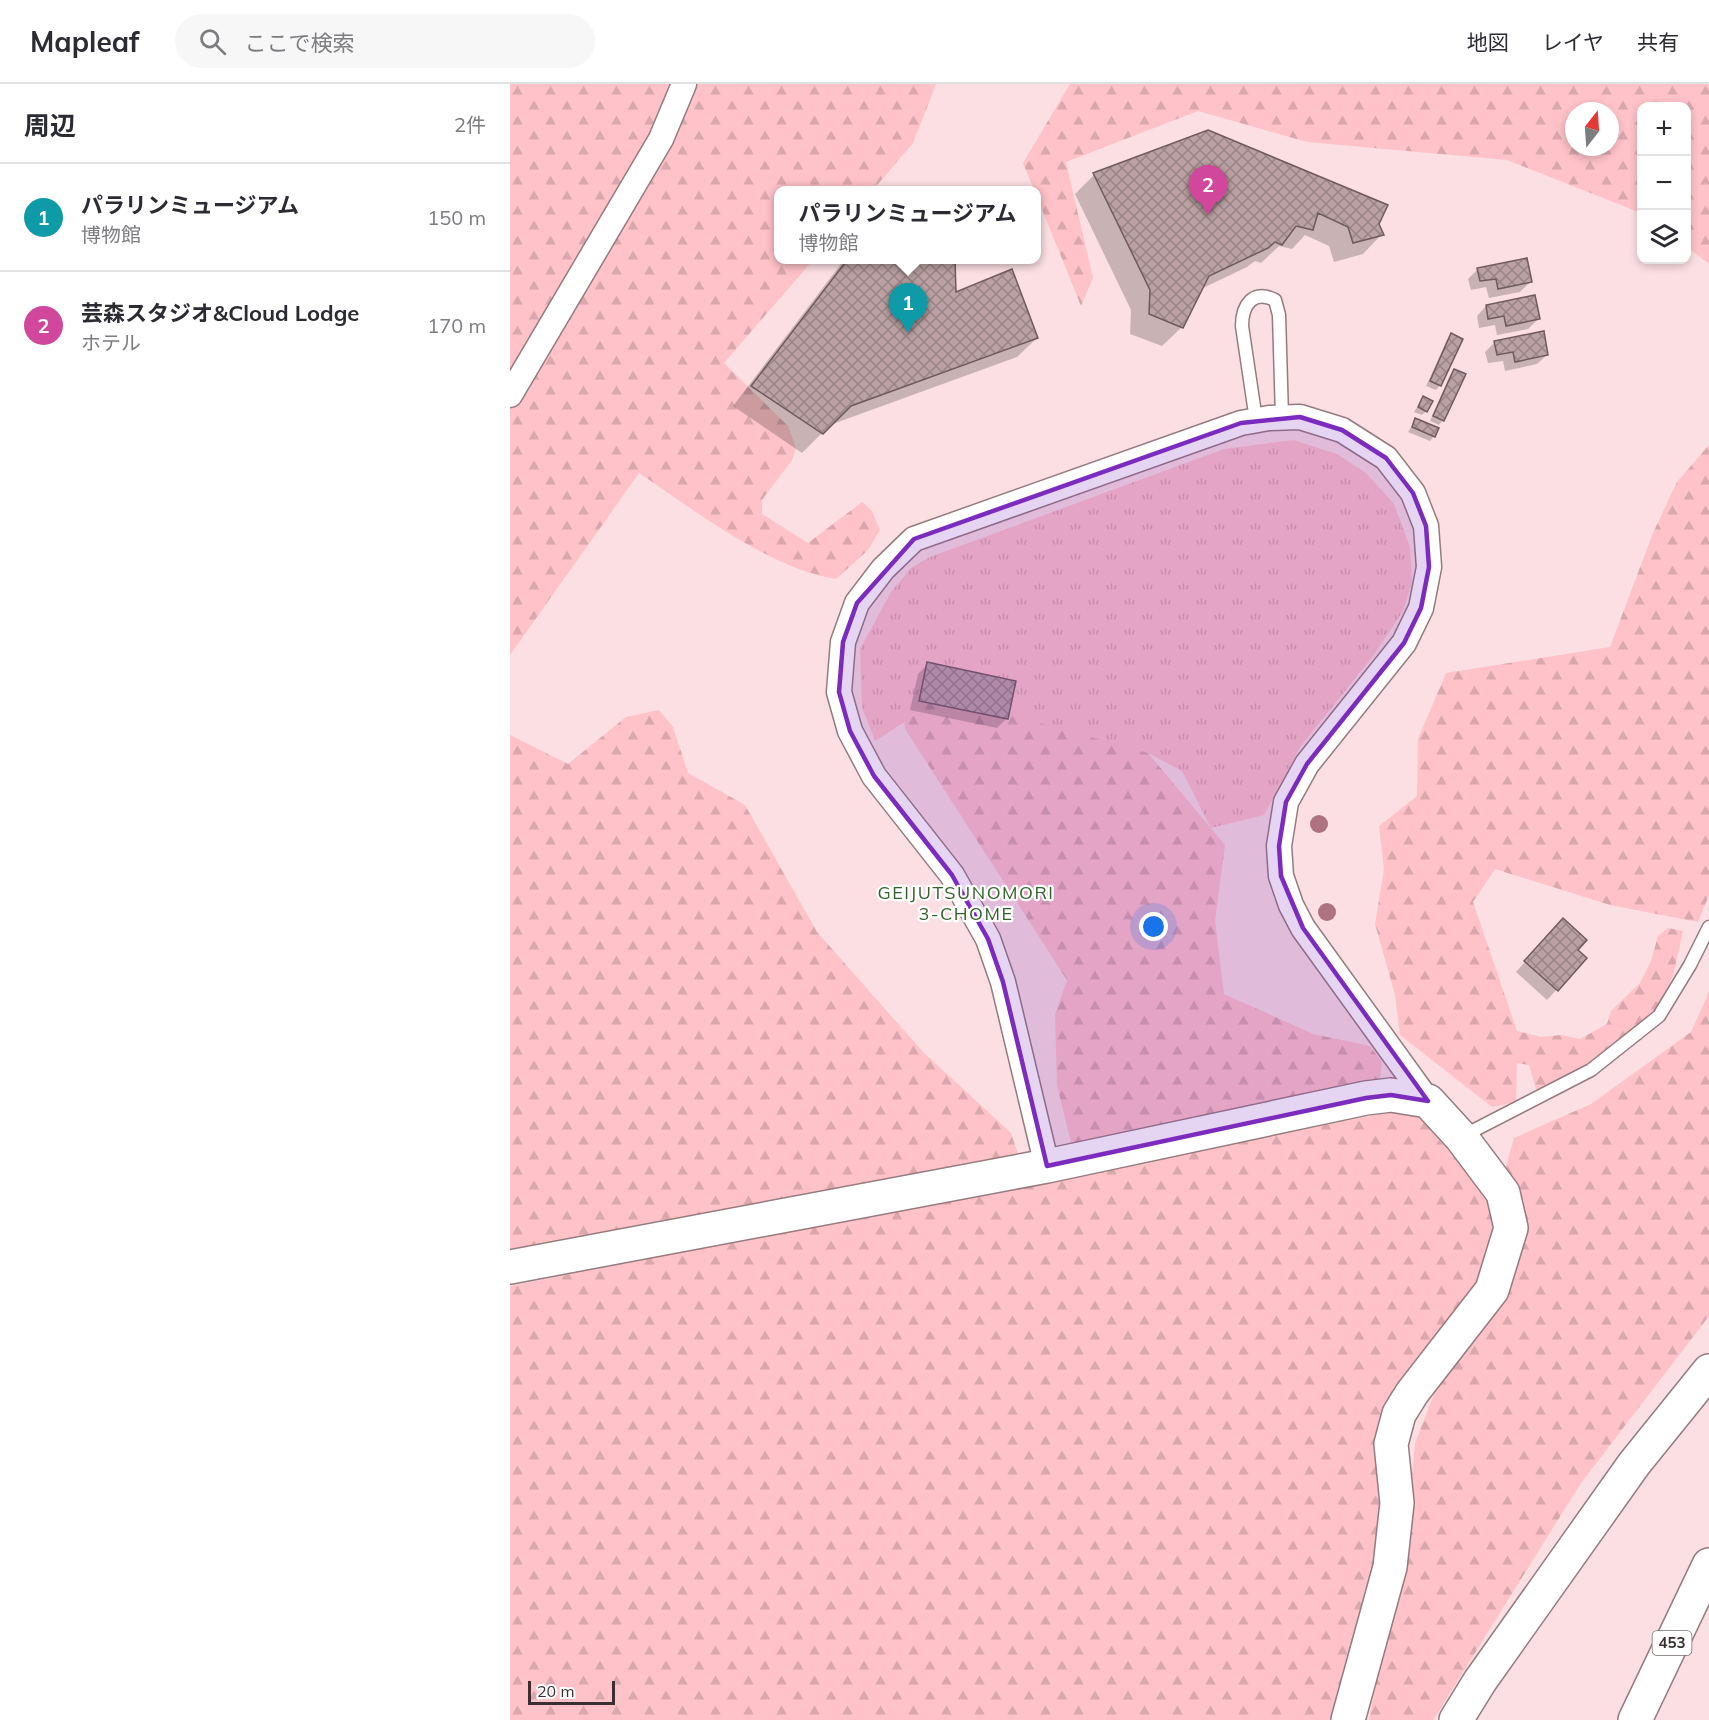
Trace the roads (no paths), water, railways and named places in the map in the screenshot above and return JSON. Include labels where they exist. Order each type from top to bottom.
[{"type":"main road","points":[[510,1267],[1047,1166],[1366,1098],[1391,1095],[1428,1101],[1461,1137],[1503,1193],[1511,1228],[1492,1290],[1412,1393],[1399,1414],[1391,1444],[1396,1503],[1390,1567],[1348,1720]]},
{"type":"main road","points":[[1456,1720],[1480,1681],[1634,1464],[1709,1371]]},
{"type":"main road","name":"453","points":[[1635,1720],[1709,1565]]},
{"type":"street","points":[[510,395],[661,139],[684,84]]},
{"type":"street","points":[[1047,1166],[1003,982],[987,939],[952,875],[874,776],[850,731],[838,692],[843,642],[857,603],[883,569],[915,539],[1241,423],[1257,420],[1300,417],[1342,430],[1386,458],[1413,493],[1426,526],[1429,567],[1420,608],[1404,643],[1307,764],[1286,802],[1278,846],[1281,876],[1291,905],[1303,928],[1428,1101]]},
{"type":"lane","points":[[1257,420],[1242,314],[1247,304],[1256,297],[1266,295],[1275,300],[1279,315],[1282,417]]},
{"type":"lane","points":[[1461,1137],[1591,1070],[1659,1016],[1690,965],[1709,927]]},
{"type":"place","name":"芸森スタジオ&Cloud Lodge","points":[[1208,215]]},
{"type":"place","name":"パラリンミュージアム","points":[[908,333]]},
{"type":"district","name":"GEIJUTSUNOMORI 3-CHOME","points":[[966,903]]}]
